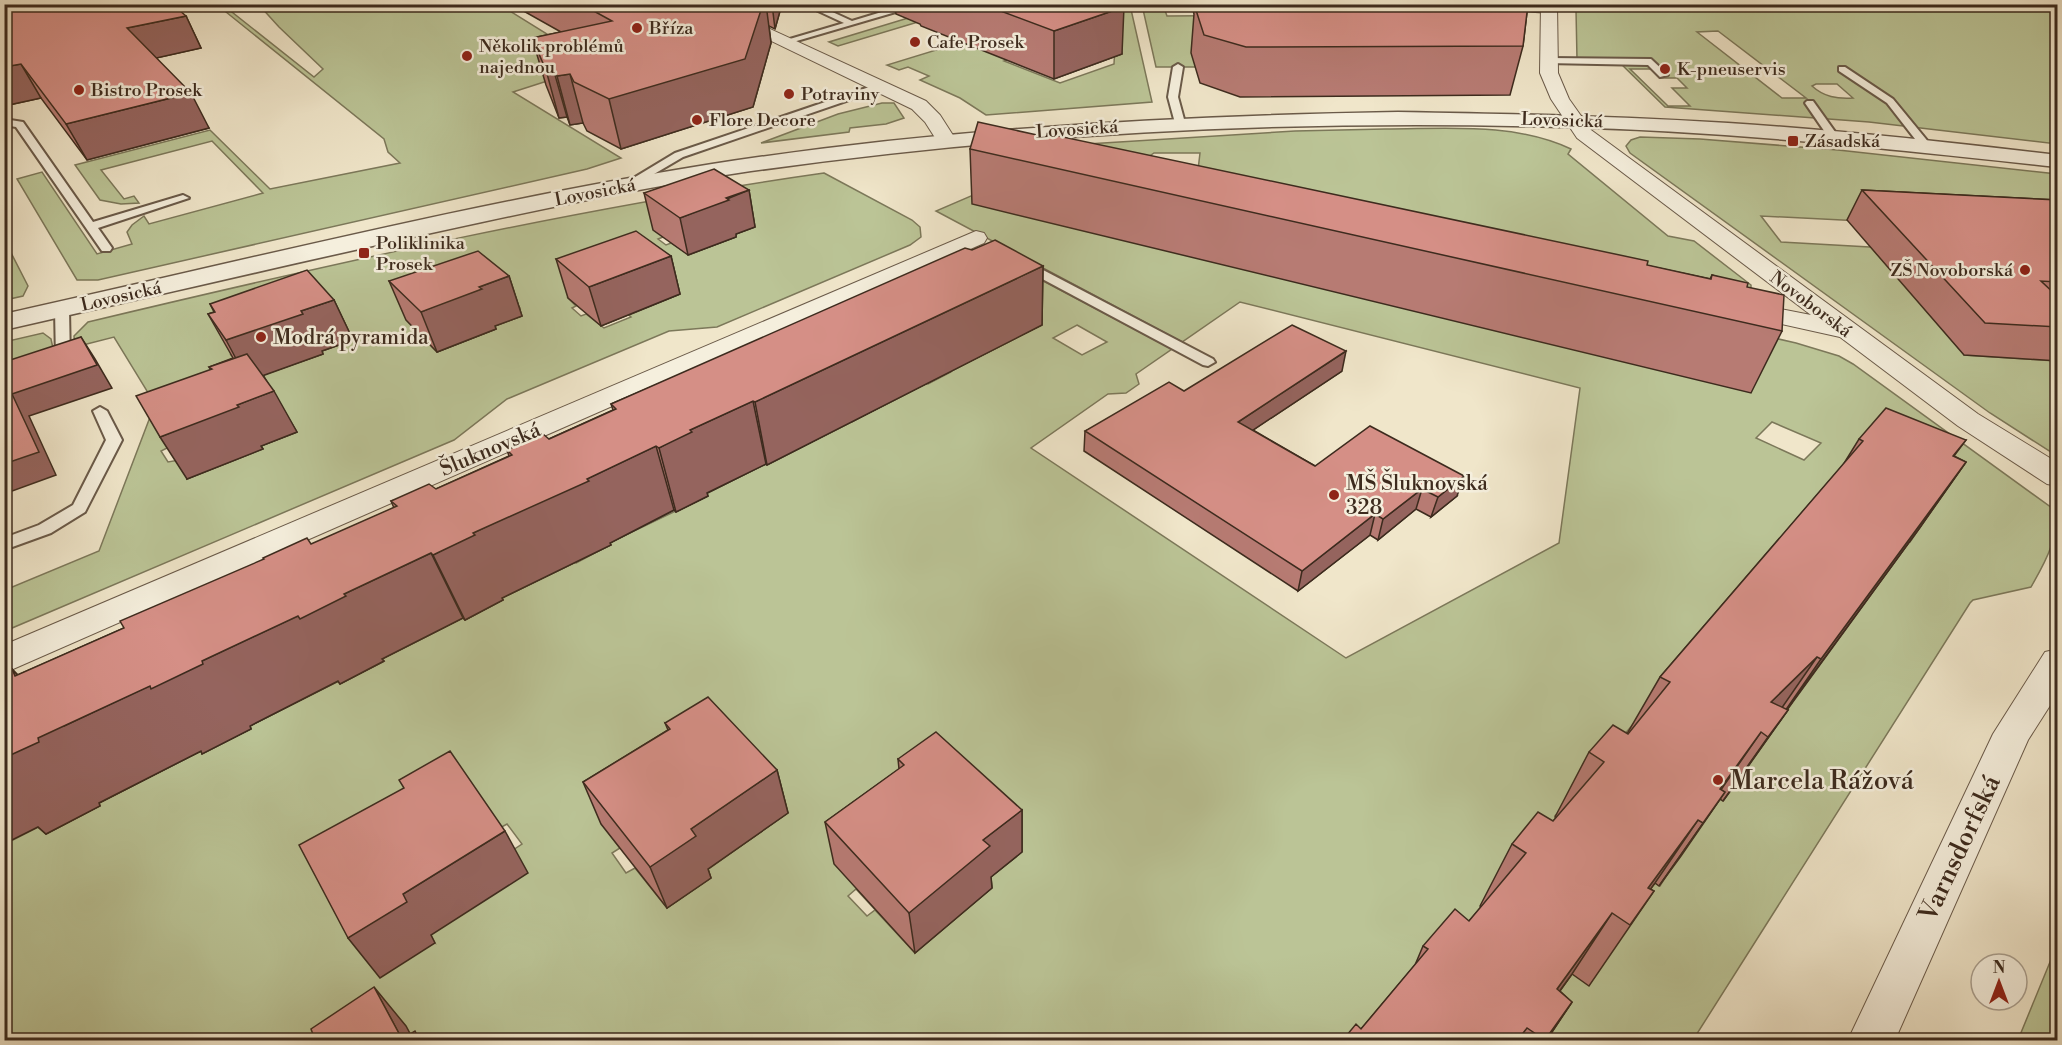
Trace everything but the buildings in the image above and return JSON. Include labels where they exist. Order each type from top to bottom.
[{"type":"street","points":[[712,6],[919,105],[933,119],[946,140]]},
{"type":"street","points":[[1549,7],[1549,61],[1552,85],[1573,121]]},
{"type":"street","name":"Lovosická","points":[[4,322],[424,227],[628,185],[737,167],[946,140],[1120,125],[1380,116],[1662,124],[1833,136],[2058,161]]},
{"type":"street","name":"Novoborská","points":[[1573,121],[1598,146],[1845,330],[1968,420],[2058,477]]},
{"type":"street","name":"Šluknovská","points":[[4,660],[981,241]]},
{"type":"street","points":[[1720,303],[1845,330]]},
{"type":"street","name":"Varnsdorfská","points":[[1871,1041],[2012,734],[2058,662]]},
{"type":"lane","points":[[807,4],[852,24]]},
{"type":"lane","points":[[786,43],[919,4]]},
{"type":"lane","points":[[1169,6],[1228,6]]},
{"type":"lane","points":[[1298,6],[1384,6]]},
{"type":"lane","points":[[1345,6],[1352,16]]},
{"type":"lane","points":[[1496,6],[1549,7]]},
{"type":"lane","points":[[1549,61],[1651,62],[1664,75]]},
{"type":"lane","points":[[1178,67],[1173,97],[1180,123]]},
{"type":"lane","points":[[1842,69],[1890,101],[1926,146]]},
{"type":"lane","points":[[628,185],[679,155],[881,86]]},
{"type":"lane","points":[[1810,103],[1833,136]]},
{"type":"lane","points":[[4,122],[19,124],[106,248]]},
{"type":"lane","points":[[91,226],[183,198]]},
{"type":"lane","points":[[1016,260],[1208,362]]},
{"type":"lane","points":[[44,368],[63,362],[62,309]]},
{"type":"lane","points":[[4,544],[45,529],[79,508],[114,440],[100,411]]},
{"type":"green space","points":[[216,4],[223,5],[314,77],[323,69],[259,5],[500,5],[597,65],[513,92],[621,158],[587,169],[98,280],[77,280],[17,179],[42,172],[97,254],[132,244],[127,232],[144,216],[149,224],[263,193],[212,141],[101,170],[124,199],[134,196],[139,203],[121,204],[100,200],[75,165],[210,130],[270,189],[400,163],[388,152],[384,139]]},
{"type":"green space","points":[[1006,5],[1130,5],[1152,102],[986,115],[960,98],[920,80],[929,76],[908,67],[899,70],[887,65],[972,39],[1016,56],[1004,61],[1060,83],[1114,64],[1115,45]]},
{"type":"green space","points":[[1142,5],[1163,5],[1167,16],[1295,15],[1195,67],[1156,67]]},
{"type":"green space","points":[[1572,5],[2057,5],[2057,144],[1869,122],[1665,107],[1617,60],[1577,59],[1576,10]],"holes":[[[1718,31],[1806,98],[1782,98],[1697,32]],[[1630,69],[1651,69],[1661,78],[1677,78],[1687,88],[1672,88],[1690,106],[1668,106]],[[1837,84],[1853,98],[1831,96],[1821,93],[1812,86]]]},
{"type":"green space","points":[[918,15],[938,16],[838,46],[829,42]]},
{"type":"green space","points":[[882,103],[894,103],[904,118],[886,124],[850,128],[849,132],[761,143],[838,114]]},
{"type":"green space","points":[[1456,128],[1526,134],[1571,149],[1568,154],[1668,236],[1694,241],[1751,285],[1751,291],[1198,170],[1200,153],[1154,153],[1131,169],[1071,145],[1295,131]]},
{"type":"green space","points":[[1640,137],[1700,139],[1838,150],[2057,174],[2057,231],[1761,216],[1781,242],[1976,253],[1964,355],[2057,361],[2057,456],[1990,413],[1630,153],[1626,146],[1631,140]]},
{"type":"green space","points":[[1029,171],[1044,171],[1796,343],[1839,356],[1853,364],[2052,508],[2055,518],[2053,539],[2046,559],[2031,587],[1973,600],[1970,603],[1693,1040],[1523,1040],[1572,974],[1606,949],[1655,883],[1660,886],[1716,797],[1723,801],[1792,703],[1788,700],[1850,623],[1905,540],[1910,542],[1921,526],[1640,716],[1555,816],[1568,826],[1390,1040],[5,1040],[5,844],[42,825],[99,806],[99,803],[201,751],[203,753],[251,729],[250,726],[339,681],[341,683],[383,662],[381,659],[459,614],[465,620],[503,600],[498,594],[574,561],[576,563],[610,545],[609,543],[951,372],[1017,267],[1172,349],[1136,374],[1139,384],[1126,393],[1108,394],[1031,448],[1346,658],[1559,543],[1580,388],[1240,302],[1182,342],[936,211]],"holes":[[[1077,325],[1107,342],[1082,355],[1053,338]],[[1772,422],[1821,443],[1804,460],[1756,438]],[[787,813],[706,871],[667,908],[635,868],[626,873],[612,853],[620,848],[602,824]],[[507,824],[522,844],[513,850],[431,935],[435,943],[331,886]],[[856,889],[915,953],[875,910],[867,916],[848,896]]]},
{"type":"green space","points":[[824,173],[912,220],[920,227],[921,237],[910,245],[717,327],[669,331],[507,399],[454,440],[5,631],[5,590],[99,551],[155,404],[114,337],[75,347],[74,336],[88,322],[454,239],[731,187]],"holes":[[[663,237],[735,237],[689,255],[671,243],[666,245],[658,239]],[[680,294],[604,328],[586,314],[581,316],[572,308],[576,306],[568,298]],[[509,298],[520,308],[494,326],[496,329],[437,352]],[[352,340],[321,351],[322,354],[257,377],[231,355]],[[296,432],[261,446],[168,462],[161,451],[169,447]]]},
{"type":"green space","points":[[5,241],[28,286],[23,296],[5,300]]},
{"type":"green space","points":[[43,333],[51,339],[54,353],[5,364],[4,342]]},
{"type":"green space","points":[[2057,945],[2057,1040],[2018,1040]]},
{"type":"place","name":"Bříza","points":[[637,28]]},
{"type":"place","name":"Cafe Prosek","points":[[915,42]]},
{"type":"place","name":"Několik problémů najednou","points":[[467,56]]},
{"type":"place","name":"K-pneuservis","points":[[1665,69]]},
{"type":"place","name":"Bistro Prosek","points":[[79,90]]},
{"type":"place","name":"Potraviny","points":[[789,94]]},
{"type":"place","name":"Flore Decore","points":[[697,120]]},
{"type":"place","name":"Zásadská","points":[[1793,141]]},
{"type":"place","name":"Poliklinika Prosek","points":[[364,253]]},
{"type":"place","name":"ZŠ Novoborská","points":[[2025,270]]},
{"type":"place","name":"Modrá pyramida","points":[[261,337]]},
{"type":"place","name":"MŠ Šluknovská 328","points":[[1334,495]]},
{"type":"place","name":"Marcela Rážová","points":[[1718,780]]}]
